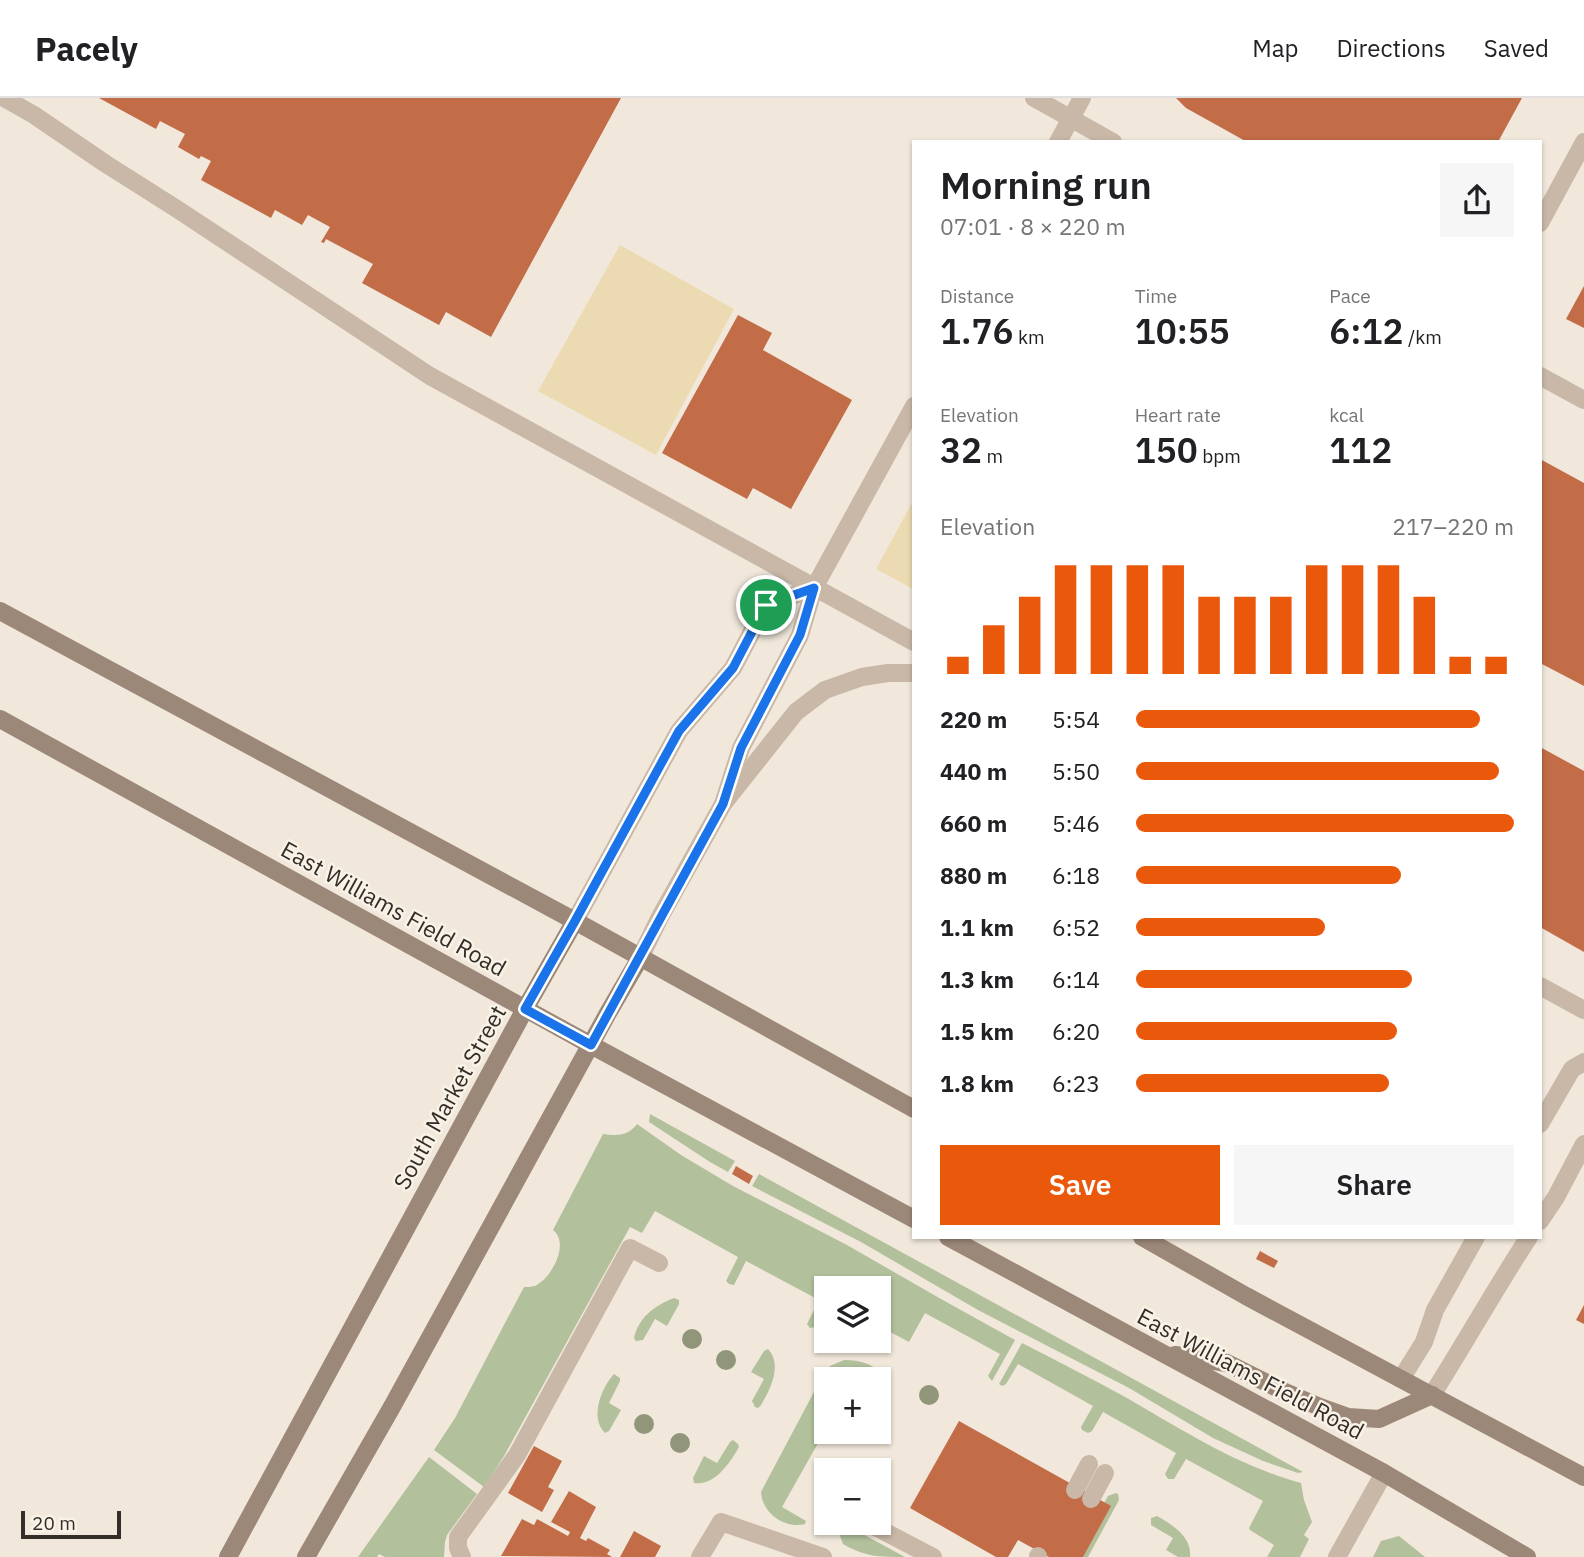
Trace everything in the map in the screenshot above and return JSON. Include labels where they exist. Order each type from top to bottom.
[{"type":"main road","points":[[0,611],[575,921],[912,1109]]},
{"type":"main road","name":"East Williams Field Road","points":[[0,719],[525,1009],[912,1218]]},
{"type":"main road","name":"South Market Street","points":[[228,1557],[575,921]]},
{"type":"main road","points":[[306,1557],[377,1435],[640,958]]},
{"type":"main road","name":"East Williams Field Road","points":[[952,1239],[1384,1474],[1527,1557]]},
{"type":"main road","points":[[1146,1239],[1584,1477]]},
{"type":"main road","points":[[1161,1353],[1227,1363],[1285,1392],[1348,1417],[1379,1419],[1432,1395]]},
{"type":"lane","points":[[1034,98],[1110,140]]},
{"type":"lane","points":[[1059,140],[1082,98]]},
{"type":"lane","points":[[13,100],[430,376],[912,641]]},
{"type":"lane","points":[[1542,219],[1584,142]]},
{"type":"lane","points":[[1542,377],[1584,400]]},
{"type":"lane","points":[[723,804],[741,748],[800,635],[814,588],[912,410]]},
{"type":"lane","name":"South Market Street","points":[[575,921],[679,731],[733,668],[766,605],[814,588]]},
{"type":"lane","points":[[640,958],[723,804],[796,712],[825,690],[862,677],[912,673]]},
{"type":"lane","points":[[1542,987],[1584,1010]]},
{"type":"lane","points":[[1542,1122],[1572,1069],[1584,1062]]},
{"type":"lane","points":[[1542,1218],[1584,1144]]},
{"type":"lane","points":[[1401,1379],[1423,1342],[1435,1310],[1475,1239]]},
{"type":"lane","points":[[1432,1395],[1528,1239]]},
{"type":"lane","points":[[462,1557],[458,1548],[458,1537],[517,1455],[629,1248],[659,1264]]},
{"type":"lane","points":[[1075,1490],[1089,1464]]},
{"type":"lane","points":[[1091,1499],[1105,1473]]},
{"type":"lane","points":[[1337,1557],[1384,1474]]},
{"type":"lane","points":[[700,1557],[721,1522],[823,1557]]},
{"type":"lane","points":[[891,1535],[933,1557]]},
{"type":"green space","points":[[650,1114],[735,1161],[728,1172],[649,1122]]},
{"type":"green space","points":[[637,1124],[681,1155],[733,1186],[847,1245],[1015,1340],[992,1381],[988,1376],[1000,1354],[925,1313],[909,1342],[891,1332],[891,1276],[814,1276],[814,1297],[746,1261],[734,1285],[729,1284],[726,1281],[738,1257],[655,1211],[642,1233],[630,1227],[504,1456],[484,1487],[434,1450],[455,1418],[524,1287],[535,1286],[553,1268],[560,1243],[553,1230],[603,1134],[630,1131]]},
{"type":"green space","points":[[759,1174],[1303,1472],[1298,1473],[1263,1461],[1213,1438],[1129,1388],[978,1310],[861,1242],[752,1186]]},
{"type":"green space","points":[[674,1298],[679,1300],[679,1304],[667,1326],[655,1319],[643,1340],[636,1341],[636,1331],[644,1318]]},
{"type":"green space","points":[[814,1310],[814,1327],[810,1328],[807,1324]]},
{"type":"green space","points":[[1022,1343],[1233,1457],[1301,1483],[1312,1522],[1304,1535],[1309,1539],[1300,1557],[1267,1557],[1274,1545],[1249,1528],[1263,1501],[1186,1459],[1174,1479],[1168,1479],[1165,1474],[1176,1453],[1103,1412],[1092,1431],[1088,1433],[1082,1430],[1081,1427],[1093,1406],[1018,1364],[1006,1384],[999,1384]]},
{"type":"green space","points":[[768,1349],[775,1370],[768,1392],[758,1408],[752,1401],[764,1379],[751,1372]]},
{"type":"green space","points":[[844,1360],[872,1367],[829,1367]]},
{"type":"green space","points":[[614,1374],[620,1381],[609,1403],[621,1410],[609,1431],[605,1433],[598,1419],[599,1402],[605,1386]]},
{"type":"green space","points":[[814,1392],[814,1444],[818,1444],[782,1507],[806,1521],[805,1524],[790,1524],[776,1518],[765,1507],[761,1492]]},
{"type":"green space","points":[[733,1440],[739,1447],[721,1472],[708,1481],[694,1483],[693,1478],[704,1456],[717,1463]]},
{"type":"green space","points":[[429,1457],[477,1494],[447,1535],[444,1557],[385,1557],[379,1554],[377,1557],[358,1557]]},
{"type":"green space","points":[[1116,1493],[1119,1500],[1088,1557],[1074,1557],[1108,1496]]},
{"type":"green space","points":[[1157,1516],[1185,1538],[1190,1557],[1178,1557],[1166,1550],[1173,1538],[1151,1525],[1151,1518]]},
{"type":"green space","points":[[864,1535],[905,1557],[858,1552],[843,1544],[840,1536]]},
{"type":"green space","points":[[1399,1536],[1425,1557],[1373,1557],[1381,1541]]},
{"type":"sand","points":[[620,245],[734,309],[656,455],[538,391]]},
{"type":"sand","points":[[912,503],[912,588],[876,569]]},
{"type":"building","points":[[99,98],[621,98],[491,337],[446,312],[439,325],[362,283],[373,264],[326,239],[324,243],[321,242],[330,227],[308,215],[302,225],[275,210],[271,218],[201,180],[211,161],[201,156],[199,159],[178,147],[185,134],[160,121],[156,129]]},
{"type":"building","points":[[1176,98],[1522,98],[1499,140],[1243,140],[1186,108]]},
{"type":"building","points":[[1584,286],[1584,328],[1566,319]]},
{"type":"building","points":[[738,315],[772,333],[763,350],[852,400],[791,509],[753,488],[747,499],[662,453]]},
{"type":"building","points":[[1542,460],[1584,483],[1584,686],[1542,664]]},
{"type":"building","points":[[1542,748],[1584,771],[1584,952],[1542,928]]},
{"type":"building","points":[[736,1166],[753,1176],[749,1184],[732,1174]]},
{"type":"building","points":[[1260,1251],[1278,1261],[1274,1268],[1256,1259]]},
{"type":"building","points":[[1584,1305],[1584,1324],[1576,1320]]},
{"type":"building","points":[[959,1421],[1111,1506],[1083,1557],[1049,1557],[1018,1540],[1008,1557],[996,1557],[910,1508]]},
{"type":"building","points":[[534,1446],[562,1461],[548,1487],[554,1490],[542,1512],[508,1493]]},
{"type":"building","points":[[569,1491],[596,1507],[580,1538],[586,1541],[588,1538],[610,1550],[607,1554],[612,1557],[501,1556],[522,1519],[534,1525],[537,1519],[568,1536],[570,1532],[551,1522]]},
{"type":"building","points":[[634,1531],[661,1546],[655,1557],[620,1557]]},
{"type":"route","points":[[814,588],[800,635],[741,748],[723,804],[591,1045],[525,1009],[679,731],[733,668],[766,605],[814,588]]}]
